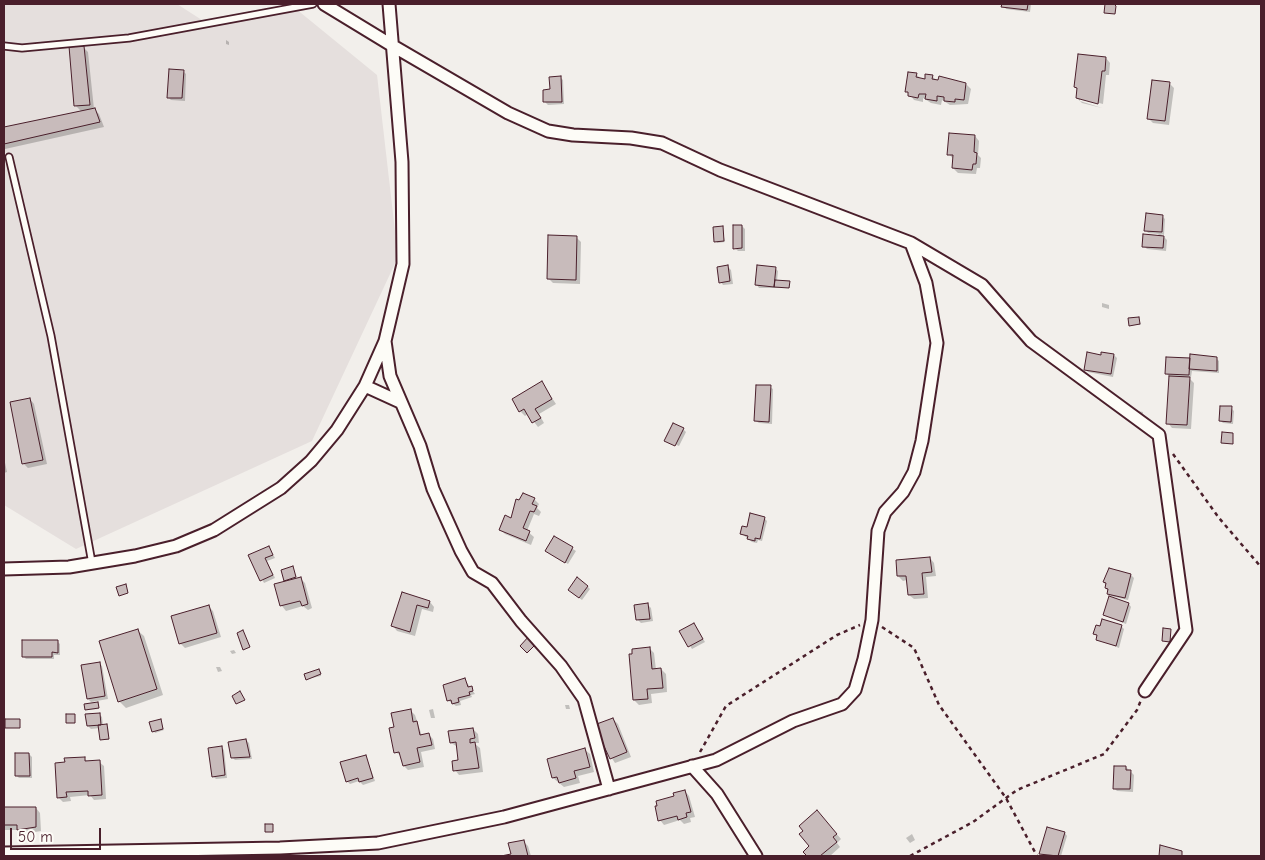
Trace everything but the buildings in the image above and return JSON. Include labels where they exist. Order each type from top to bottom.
[{"type":"street","points":[[324,4],[508,113],[548,131],[573,135],[631,138],[662,143],[720,170],[911,243],[982,285],[1031,341],[1159,435],[1186,630],[1145,691]]},
{"type":"street","points":[[4,569],[69,567],[176,546],[214,530],[250,510],[281,488],[312,461],[337,430],[365,386],[385,342],[403,264],[402,162],[389,4]]},
{"type":"street","points":[[4,853],[280,848],[378,843],[504,817],[716,760],[792,722],[842,704],[855,690],[872,620],[878,531],[885,512],[903,492],[914,472],[922,442],[937,343],[926,283],[911,243]]},
{"type":"street","points":[[385,342],[390,376],[420,446],[433,489],[472,572],[492,583],[560,666],[584,699],[609,789]]},
{"type":"street","points":[[365,386],[400,402]]},
{"type":"street","points":[[692,766],[717,794],[756,856]]},
{"type":"street","points":[[280,848],[290,856]]},
{"type":"lane","points":[[4,46],[22,48],[129,38],[313,4]]},
{"type":"lane","points":[[9,157],[51,336],[92,563]]},
{"type":"path","points":[[1159,435],[1219,518],[1261,568]]},
{"type":"path","points":[[692,766],[726,706],[837,635],[872,620],[914,648],[939,705],[1006,798],[1037,856]]},
{"type":"path","points":[[910,856],[973,822],[1006,798],[1042,778],[1104,754],[1137,710],[1145,691]]},
{"type":"shaded area","points":[[4,4],[177,4],[205,22],[290,4],[377,75],[398,257],[312,441],[76,549],[4,505]]}]
